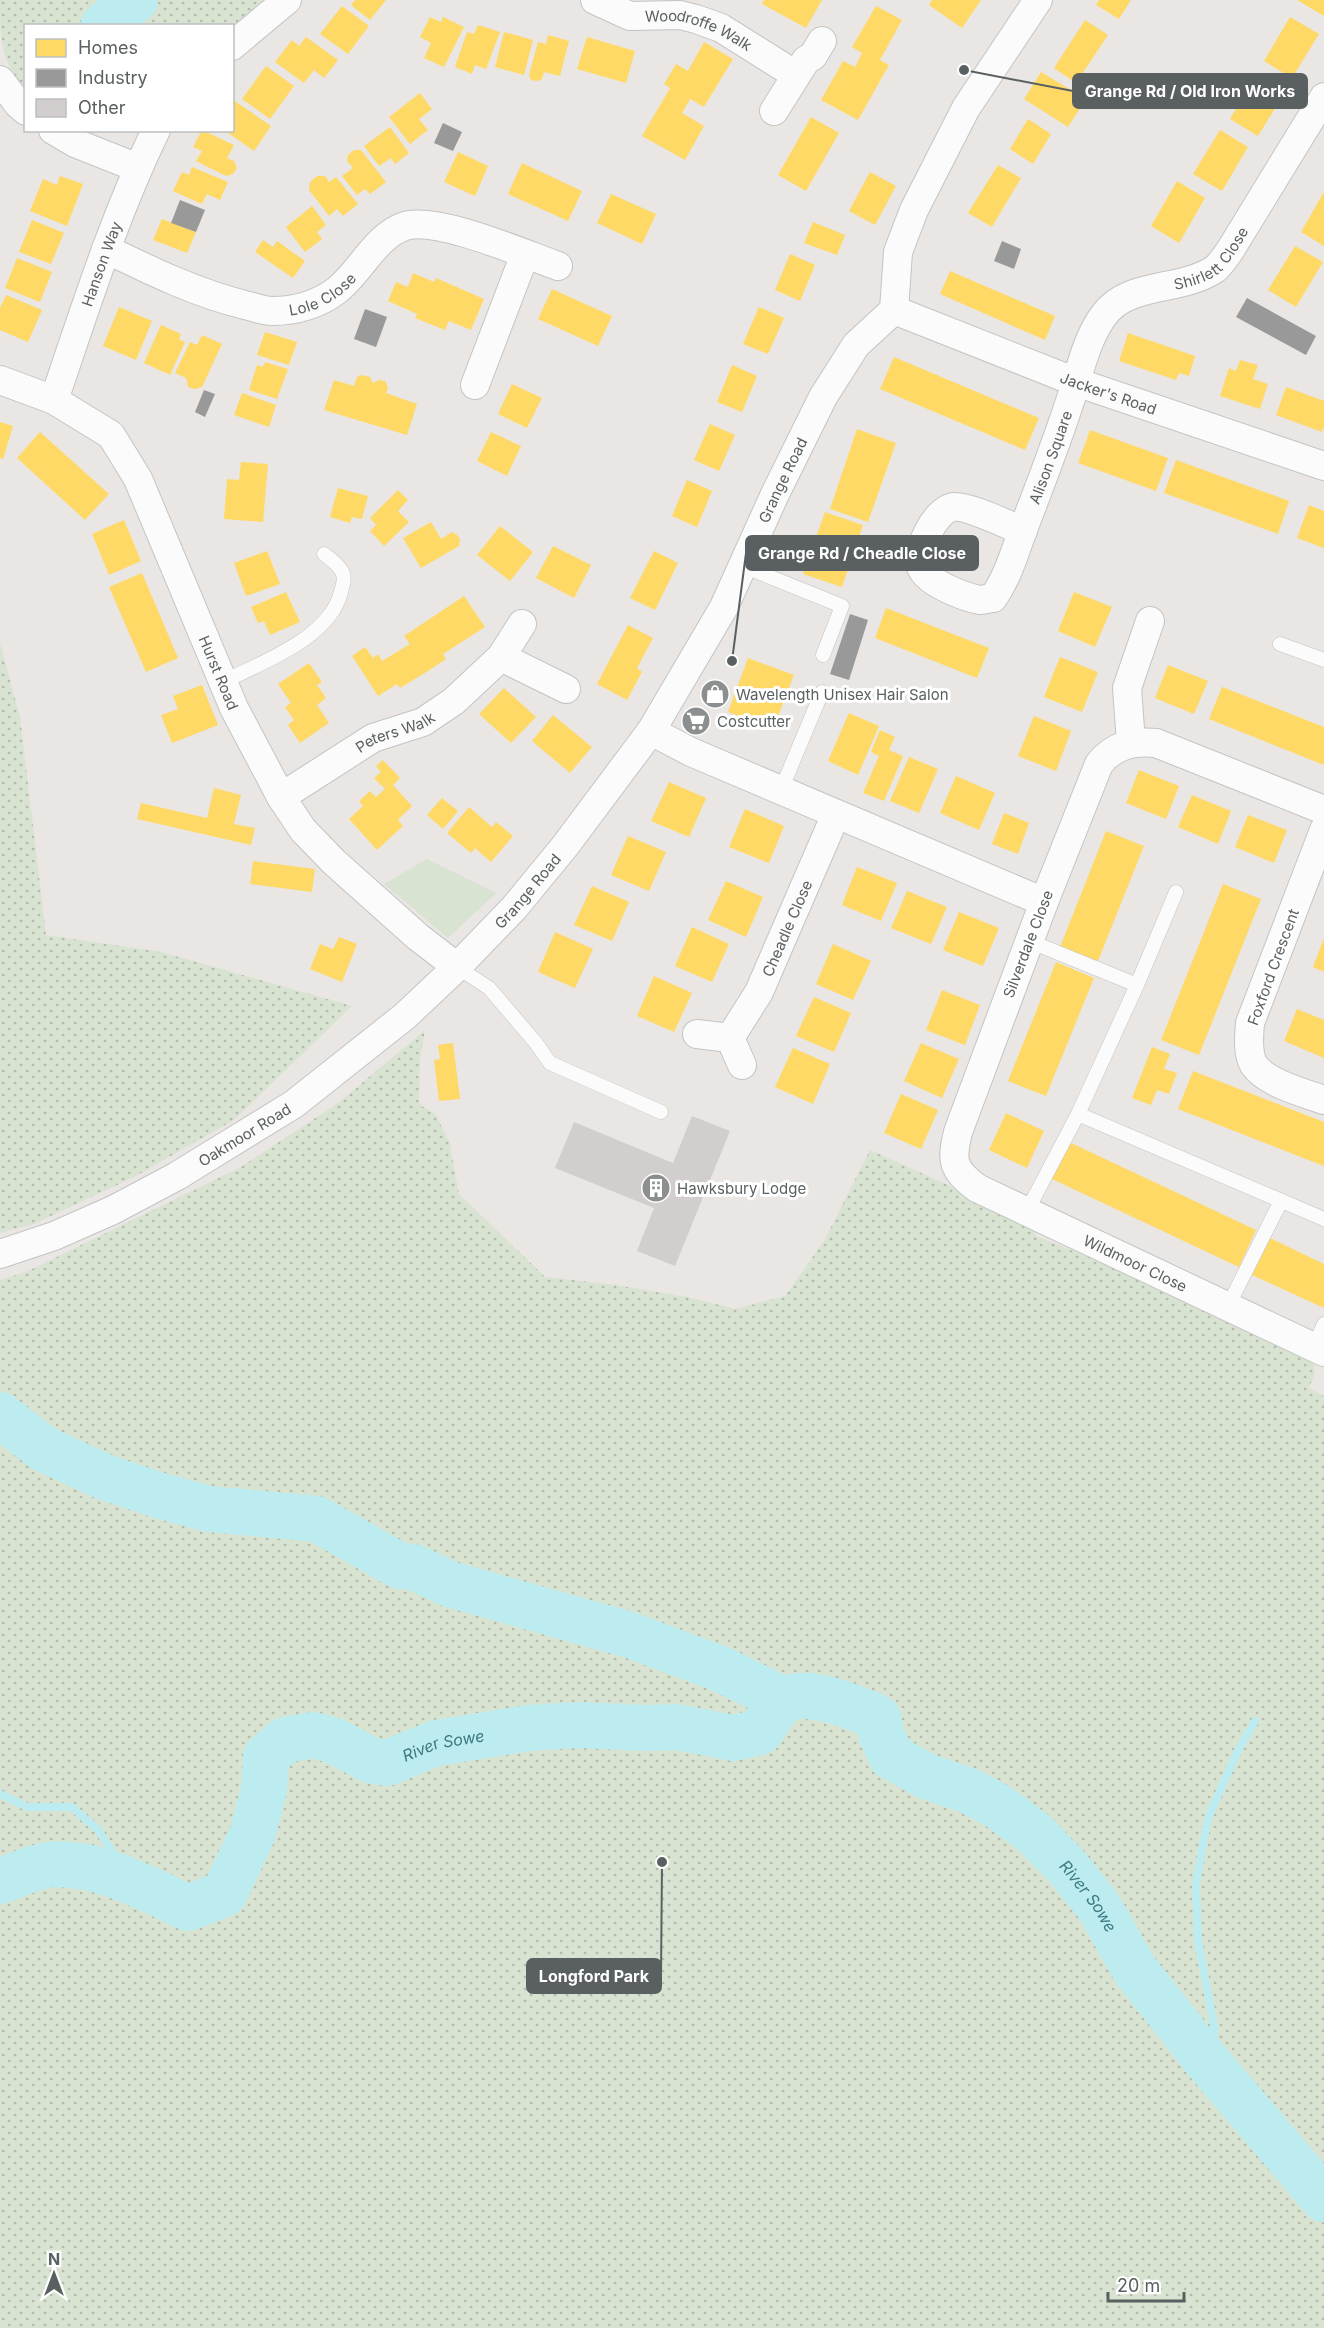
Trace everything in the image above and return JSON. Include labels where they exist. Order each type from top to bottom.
[{"type":"street","points":[[234,44],[287,0]]},
{"type":"street","name":"Woodroffe Walk","points":[[595,0],[630,16],[680,15],[721,28],[796,75]]},
{"type":"street","points":[[894,310],[898,252],[914,210],[966,108],[1038,0]]},
{"type":"street","points":[[774,111],[796,75],[822,41]]},
{"type":"street","points":[[0,80],[24,109]]},
{"type":"street","name":"Shirlett Close","points":[[1076,382],[1091,334],[1105,313],[1121,297],[1186,283],[1216,269],[1229,252],[1324,97]]},
{"type":"street","points":[[56,132],[75,143],[138,168]]},
{"type":"street","name":"Hanson Way","points":[[54,400],[106,249],[138,168],[155,132]]},
{"type":"street","name":"Lole Close","points":[[106,249],[170,280],[230,302],[270,311],[309,307],[336,291],[359,269],[376,244],[405,226],[440,225],[558,266]]},
{"type":"street","points":[[475,385],[525,254]]},
{"type":"street","name":"Jacker's Road","points":[[894,310],[1076,382],[1324,466]]},
{"type":"street","name":"Grange Road","points":[[457,967],[514,908],[565,846],[651,731],[724,607],[775,494],[823,398],[856,345],[894,310]]},
{"type":"street","name":"Hurst Road","points":[[0,380],[54,400],[111,435],[132,471],[234,708],[281,797],[303,831],[418,937],[457,967]]},
{"type":"street","name":"Alison Square","points":[[1023,531],[1076,382]]},
{"type":"street","points":[[1150,621],[1127,688],[1131,743],[1138,741],[1156,743],[1324,810]]},
{"type":"street","name":"Peters Walk","points":[[281,797],[373,738],[423,722],[454,701],[501,657],[522,624]]},
{"type":"street","points":[[501,657],[566,689]]},
{"type":"street","points":[[651,731],[691,752],[1044,902]]},
{"type":"street","name":"Silverdale Close","points":[[954,1163],[958,1132],[1029,941],[1099,764],[1107,754],[1131,743]]},
{"type":"street","name":"Cheadle Close","points":[[730,1038],[759,992],[836,814]]},
{"type":"street","name":"Foxford Crescent","points":[[1324,830],[1250,1023],[1249,1044],[1253,1064],[1271,1080],[1324,1100]]},
{"type":"street","name":"Oakmoor Road","points":[[0,1254],[54,1236],[114,1210],[238,1141],[294,1104],[352,1060],[405,1016],[457,967]]},
{"type":"street","points":[[697,1034],[730,1038],[742,1065]]},
{"type":"street","name":"Wildmoor Close","points":[[954,1163],[962,1177],[976,1188],[1228,1306],[1321,1341]]},
{"type":"lane","points":[[224,682],[300,643],[325,622],[340,597],[344,580],[341,570],[324,554]]},
{"type":"lane","points":[[743,566],[842,606],[823,655]]},
{"type":"lane","points":[[1280,644],[1324,660]]},
{"type":"lane","points":[[781,790],[822,692]]},
{"type":"lane","points":[[1027,1211],[1078,1114],[1137,985],[1176,892]]},
{"type":"lane","points":[[1029,941],[1137,985]]},
{"type":"lane","points":[[457,967],[489,988],[536,1042],[550,1063],[661,1112]]},
{"type":"lane","points":[[1078,1114],[1324,1219]]},
{"type":"lane","points":[[1228,1306],[1281,1201]]},
{"type":"green space","points":[[0,0],[263,0],[234,25],[24,24],[24,87],[6,58],[0,25]]},
{"type":"green space","points":[[0,644],[20,717],[46,935],[161,952],[352,1006],[234,1120],[134,1177],[34,1224],[0,1233]]},
{"type":"green space","points":[[427,859],[496,893],[448,938],[384,884]]},
{"type":"green space","points":[[425,1030],[420,1059],[419,1101],[423,1107],[435,1114],[449,1141],[459,1194],[545,1277],[609,1284],[687,1297],[736,1309],[785,1296],[824,1241],[870,1150],[1035,1224],[1036,1236],[1088,1257],[1096,1253],[1309,1354],[1314,1371],[1313,1379],[1308,1387],[1324,1396],[1324,2328],[0,2328],[0,1280],[26,1272],[239,1168],[337,1104]]},
{"type":"building: Homes","points":[[355,0],[386,0],[370,20],[351,5]]},
{"type":"building: Homes","points":[[764,0],[822,0],[806,28],[762,4]]},
{"type":"building: Homes","points":[[932,0],[981,0],[962,28],[929,5]]},
{"type":"building: Homes","points":[[1099,0],[1131,0],[1119,19],[1096,5]]},
{"type":"building: Homes","points":[[1297,0],[1324,0],[1324,16]]},
{"type":"building: Homes","points":[[342,6],[369,26],[348,54],[320,34]]},
{"type":"building: Homes","points":[[876,6],[902,20],[880,60],[889,65],[858,120],[821,100],[843,61],[855,67],[862,53],[852,47]]},
{"type":"building: Homes","points":[[430,17],[441,22],[443,17],[464,27],[444,67],[424,58],[431,43],[420,37]]},
{"type":"building: Homes","points":[[1290,17],[1319,34],[1292,78],[1264,61]]},
{"type":"building: Homes","points":[[1085,20],[1108,35],[1076,83],[1054,68]]},
{"type":"building: Homes","points":[[478,25],[500,32],[486,69],[475,65],[472,74],[455,67],[467,32],[474,34]]},
{"type":"building: Homes","points":[[504,32],[533,40],[524,75],[495,67]]},
{"type":"building: Homes","points":[[548,35],[569,41],[560,76],[544,72],[542,79],[531,80],[529,75],[538,42],[546,44]]},
{"type":"building: Homes","points":[[306,37],[338,60],[324,78],[314,70],[304,83],[275,62],[292,40],[299,46]]},
{"type":"building: Homes","points":[[587,37],[635,51],[626,83],[577,69]]},
{"type":"building: Homes","points":[[704,42],[733,59],[704,107],[690,99],[682,113],[704,126],[685,160],[642,136],[670,88],[664,84],[676,64],[688,71]]},
{"type":"building: Homes","points":[[266,66],[294,86],[270,119],[242,99]]},
{"type":"building: Homes","points":[[1041,72],[1086,99],[1068,127],[1024,99]]},
{"type":"building: Homes","points":[[1256,75],[1285,92],[1258,136],[1230,119]]},
{"type":"building: Homes","points":[[420,93],[432,109],[419,119],[428,130],[410,144],[389,117]]},
{"type":"building: Homes","points":[[234,100],[271,126],[254,151],[227,132],[234,132]]},
{"type":"building: Homes","points":[[811,117],[839,133],[806,191],[778,175]]},
{"type":"building: Homes","points":[[1028,119],[1051,134],[1033,164],[1010,149]]},
{"type":"building: Homes","points":[[390,127],[409,153],[395,164],[391,158],[379,166],[364,146]]},
{"type":"building: Homes","points":[[1220,130],[1248,147],[1222,191],[1193,174]]},
{"type":"building: Homes","points":[[201,132],[206,132],[234,145],[227,158],[234,161],[237,168],[233,174],[226,176],[196,161],[202,151],[193,147]]},
{"type":"building: Homes","points":[[354,150],[361,150],[386,182],[370,194],[365,189],[357,195],[342,176],[353,168],[347,161],[348,155]]},
{"type":"building: Homes","points":[[458,152],[488,166],[475,196],[444,182]]},
{"type":"building: Homes","points":[[522,163],[582,191],[568,221],[508,194]]},
{"type":"building: Homes","points":[[998,165],[1021,178],[992,227],[968,213]]},
{"type":"building: Homes","points":[[192,167],[228,182],[220,200],[207,194],[202,204],[173,191],[182,172],[189,175]]},
{"type":"building: Homes","points":[[870,172],[896,186],[875,225],[849,211]]},
{"type":"building: Homes","points":[[60,176],[83,184],[67,226],[30,211],[43,179],[57,185]]},
{"type":"building: Homes","points":[[317,176],[325,176],[329,182],[336,177],[358,204],[343,216],[337,209],[329,216],[309,190],[310,182]]},
{"type":"building: Homes","points":[[1177,181],[1205,198],[1179,243],[1151,226]]},
{"type":"building: Homes","points":[[1324,192],[1324,246],[1301,232]]},
{"type":"building: Homes","points":[[611,194],[656,214],[642,244],[597,223]]},
{"type":"building: Homes","points":[[312,206],[326,225],[317,232],[322,239],[305,252],[286,227]]},
{"type":"building: Homes","points":[[162,219],[196,232],[187,253],[153,240]]},
{"type":"building: Homes","points":[[32,220],[64,233],[51,264],[19,252]]},
{"type":"building: Homes","points":[[813,222],[845,235],[837,255],[804,243]]},
{"type":"building: Homes","points":[[263,240],[273,247],[277,241],[305,261],[293,278],[255,252]]},
{"type":"building: Homes","points":[[1295,246],[1323,262],[1296,307],[1268,290]]},
{"type":"building: Homes","points":[[790,254],[815,265],[800,301],[775,290]]},
{"type":"building: Homes","points":[[17,258],[52,272],[40,302],[5,288]]},
{"type":"building: Homes","points":[[950,271],[1055,316],[1045,340],[940,294]]},
{"type":"building: Homes","points":[[413,273],[434,282],[436,278],[484,299],[471,330],[449,321],[445,330],[415,318],[417,314],[388,301],[396,282],[408,287]]},
{"type":"building: Homes","points":[[552,289],[612,316],[598,346],[538,319]]},
{"type":"building: Homes","points":[[6,295],[42,310],[28,342],[0,330],[0,308]]},
{"type":"building: Homes","points":[[119,307],[152,321],[136,360],[103,346]]},
{"type":"building: Homes","points":[[759,307],[784,318],[768,354],[743,344]]},
{"type":"building: Homes","points":[[161,325],[181,334],[179,339],[185,342],[170,375],[144,363]]},
{"type":"building: Homes","points":[[265,332],[297,342],[289,365],[257,355]]},
{"type":"building: Homes","points":[[1128,333],[1195,356],[1189,376],[1179,373],[1176,380],[1119,361]]},
{"type":"building: Homes","points":[[202,335],[222,344],[202,387],[195,389],[188,387],[186,378],[175,373],[190,342],[197,345]]},
{"type":"building: Homes","points":[[894,357],[1039,418],[1025,450],[880,389]]},
{"type":"building: Homes","points":[[1240,360],[1258,365],[1253,379],[1268,384],[1260,409],[1220,396],[1229,368],[1236,371]]},
{"type":"building: Homes","points":[[265,362],[288,369],[277,399],[249,390],[257,365],[263,367]]},
{"type":"building: Homes","points":[[732,365],[757,376],[742,412],[717,402]]},
{"type":"building: Homes","points":[[362,375],[370,377],[373,383],[379,380],[385,381],[388,387],[386,393],[417,404],[407,435],[324,410],[334,380],[354,386],[357,377]]},
{"type":"building: Homes","points":[[512,384],[542,398],[527,428],[498,414]]},
{"type":"building: Homes","points":[[1286,387],[1324,401],[1322,432],[1276,415]]},
{"type":"building: Homes","points":[[242,393],[276,405],[269,427],[234,415]]},
{"type":"building: Homes","points":[[0,422],[13,426],[3,459],[0,458]]},
{"type":"building: Homes","points":[[710,424],[735,435],[719,471],[694,460]]},
{"type":"building: Homes","points":[[857,429],[896,443],[868,522],[830,509]]},
{"type":"building: Homes","points":[[1090,430],[1168,458],[1156,491],[1078,463]]},
{"type":"building: Homes","points":[[40,432],[109,494],[85,520],[17,458]]},
{"type":"building: Homes","points":[[491,432],[521,446],[507,476],[477,461]]},
{"type":"building: Homes","points":[[1176,460],[1289,501],[1278,534],[1164,493]]},
{"type":"building: Homes","points":[[241,462],[268,464],[263,522],[224,519],[227,479],[239,480]]},
{"type":"building: Homes","points":[[687,480],[712,491],[697,527],[672,516]]},
{"type":"building: Homes","points":[[338,488],[368,496],[362,519],[352,517],[350,523],[330,517]]},
{"type":"building: Homes","points":[[398,490],[408,500],[398,511],[409,522],[384,546],[370,531],[376,525],[370,518]]},
{"type":"building: Homes","points":[[1309,505],[1324,511],[1324,548],[1297,538]]},
{"type":"building: Homes","points":[[825,512],[863,525],[842,587],[803,574]]},
{"type":"building: Homes","points":[[124,520],[141,561],[109,575],[92,534]]},
{"type":"building: Homes","points":[[431,522],[441,539],[452,532],[457,535],[460,539],[459,546],[421,568],[403,538]]},
{"type":"building: Homes","points":[[500,526],[533,552],[510,581],[477,555]]},
{"type":"building: Homes","points":[[553,546],[591,565],[574,598],[536,578]]},
{"type":"building: Homes","points":[[267,551],[280,584],[246,596],[234,563]]},
{"type":"building: Homes","points":[[654,551],[678,563],[655,610],[630,598]]},
{"type":"building: Homes","points":[[142,573],[178,658],[146,672],[109,587]]},
{"type":"building: Homes","points":[[286,592],[300,622],[270,635],[264,621],[258,623],[251,607]]},
{"type":"building: Homes","points":[[1074,592],[1112,607],[1095,647],[1058,631]]},
{"type":"building: Homes","points":[[464,596],[485,627],[443,654],[446,659],[428,671],[400,688],[397,684],[378,696],[352,656],[365,647],[373,658],[378,654],[382,661],[410,644],[404,636]]},
{"type":"building: Homes","points":[[886,608],[989,648],[977,678],[875,638]]},
{"type":"building: Homes","points":[[628,625],[653,638],[637,668],[642,672],[627,700],[597,684]]},
{"type":"building: Homes","points":[[1060,657],[1098,672],[1082,712],[1044,697]]},
{"type":"building: Homes","points":[[748,658],[794,675],[773,729],[728,712]]},
{"type":"building: Homes","points":[[309,663],[322,682],[317,685],[326,698],[317,705],[329,723],[300,743],[288,725],[294,720],[285,707],[291,703],[278,684]]},
{"type":"building: Homes","points":[[1168,665],[1208,681],[1194,714],[1155,698]]},
{"type":"building: Homes","points":[[202,685],[218,725],[172,743],[161,715],[178,709],[173,696]]},
{"type":"building: Homes","points":[[1222,687],[1324,727],[1324,765],[1209,719]]},
{"type":"building: Homes","points":[[504,688],[536,717],[511,743],[479,714]]},
{"type":"building: Homes","points":[[849,713],[879,726],[858,775],[828,761]]},
{"type":"building: Homes","points":[[553,715],[592,747],[570,773],[532,741]]},
{"type":"building: Homes","points":[[1034,716],[1071,731],[1056,771],[1018,756]]},
{"type":"building: Homes","points":[[880,730],[895,737],[889,750],[903,756],[884,801],[863,793],[879,756],[871,752]]},
{"type":"building: Homes","points":[[909,757],[938,769],[919,813],[890,801]]},
{"type":"building: Homes","points":[[383,760],[400,778],[393,785],[412,806],[398,820],[403,826],[377,850],[349,819],[363,806],[359,801],[370,791],[376,797],[385,789],[374,778],[381,772],[376,766]]},
{"type":"building: Homes","points":[[1139,770],[1179,786],[1166,819],[1126,803]]},
{"type":"building: Homes","points":[[956,776],[995,793],[979,830],[940,813]]},
{"type":"building: Homes","points":[[669,782],[706,798],[689,837],[651,821]]},
{"type":"building: Homes","points":[[214,788],[241,795],[234,824],[255,828],[251,845],[137,819],[141,803],[207,818]]},
{"type":"building: Homes","points":[[1192,795],[1231,811],[1218,844],[1178,827]]},
{"type":"building: Homes","points":[[442,798],[458,811],[443,829],[427,815]]},
{"type":"building: Homes","points":[[469,807],[492,827],[496,822],[513,836],[491,862],[475,848],[471,853],[447,833]]},
{"type":"building: Homes","points":[[745,809],[784,826],[769,863],[729,847]]},
{"type":"building: Homes","points":[[1004,813],[1029,823],[1018,854],[992,844]]},
{"type":"building: Homes","points":[[1248,815],[1287,830],[1274,863],[1235,847]]},
{"type":"building: Homes","points":[[1106,831],[1144,846],[1098,961],[1060,947]]},
{"type":"building: Homes","points":[[628,836],[666,852],[649,891],[611,875]]},
{"type":"building: Homes","points":[[253,861],[315,869],[312,892],[250,884]]},
{"type":"building: Homes","points":[[857,867],[897,883],[881,921],[842,905]]},
{"type":"building: Homes","points":[[726,881],[763,897],[746,937],[708,920]]},
{"type":"building: Homes","points":[[1223,884],[1261,899],[1199,1055],[1161,1040]]},
{"type":"building: Homes","points":[[592,886],[629,902],[612,941],[574,925]]},
{"type":"building: Homes","points":[[907,891],[947,907],[931,944],[891,928]]},
{"type":"building: Homes","points":[[959,912],[999,928],[983,966],[943,950]]},
{"type":"building: Homes","points":[[692,927],[729,944],[712,982],[675,966]]},
{"type":"building: Homes","points":[[555,932],[593,949],[575,988],[538,972]]},
{"type":"building: Homes","points":[[339,937],[357,944],[342,982],[310,969],[320,944],[333,949]]},
{"type":"building: Homes","points":[[1324,938],[1324,972],[1313,967]]},
{"type":"building: Homes","points":[[833,944],[871,961],[853,1000],[816,984]]},
{"type":"building: Homes","points":[[1056,962],[1094,978],[1046,1096],[1008,1081]]},
{"type":"building: Homes","points":[[654,976],[692,993],[674,1032],[637,1016]]},
{"type":"building: Homes","points":[[942,990],[980,1005],[965,1045],[926,1030]]},
{"type":"building: Homes","points":[[814,997],[851,1013],[834,1052],[796,1036]]},
{"type":"building: Homes","points":[[1297,1009],[1324,1020],[1324,1058],[1284,1041]]},
{"type":"building: Homes","points":[[453,1043],[460,1099],[439,1101],[434,1060],[440,1059],[438,1045]]},
{"type":"building: Homes","points":[[921,1043],[959,1059],[942,1098],[904,1081]]},
{"type":"building: Homes","points":[[1152,1047],[1170,1054],[1164,1069],[1177,1073],[1169,1094],[1157,1090],[1151,1105],[1132,1098]]},
{"type":"building: Homes","points":[[793,1048],[830,1064],[813,1104],[775,1087]]},
{"type":"building: Homes","points":[[1193,1071],[1324,1122],[1324,1166],[1178,1109]]},
{"type":"building: Homes","points":[[901,1094],[938,1110],[921,1149],[884,1133]]},
{"type":"building: Homes","points":[[1006,1113],[1044,1131],[1027,1168],[989,1150]]},
{"type":"building: Homes","points":[[1069,1142],[1256,1230],[1239,1267],[1052,1179]]},
{"type":"building: Homes","points":[[1270,1238],[1324,1264],[1324,1308],[1252,1275]]},
{"type":"building: Industry","points":[[443,123],[462,132],[453,151],[434,143]]},
{"type":"building: Industry","points":[[180,200],[205,210],[196,232],[171,223]]},
{"type":"building: Industry","points":[[1002,241],[1021,249],[1014,269],[994,261]]},
{"type":"building: Industry","points":[[1247,298],[1316,336],[1306,355],[1236,317]]},
{"type":"building: Industry","points":[[365,309],[387,317],[376,347],[354,339]]},
{"type":"building: Industry","points":[[204,390],[215,394],[205,417],[195,412]]},
{"type":"building: Industry","points":[[850,614],[868,620],[849,680],[830,674]]},
{"type":"building: Other","name":"Hawksbury Lodge","points":[[692,1116],[730,1131],[675,1266],[637,1251],[654,1208],[555,1168],[574,1122],[673,1163]]},
{"type":"waterway","name":"River Sowe","points":[[105,24],[135,0]]},
{"type":"waterway","name":"River Sowe","points":[[0,1415],[44,1449],[107,1478],[209,1509],[317,1519],[400,1566],[414,1567],[449,1584],[630,1635],[723,1670],[784,1700]]},
{"type":"waterway","name":"River Sowe","points":[[0,1881],[42,1866],[65,1864],[120,1877],[188,1908],[224,1894],[253,1833],[264,1789],[266,1757],[285,1740],[313,1735],[335,1741],[370,1760],[387,1763],[436,1743],[529,1728],[579,1725],[677,1727],[733,1738],[760,1732],[775,1709],[787,1699],[807,1696],[832,1701],[878,1718],[882,1736],[892,1757],[928,1777],[967,1790],[999,1807],[1034,1833],[1068,1868],[1099,1907],[1135,1970],[1206,2060],[1324,2199]]},
{"type":"waterway","points":[[1206,2060],[1215,2031],[1198,1941],[1196,1883],[1208,1818],[1237,1752],[1255,1721]]},
{"type":"waterway","points":[[0,1794],[27,1807],[72,1807],[98,1830],[119,1862],[139,1885]]},
{"type":"place","name":"Grange Rd / Old Iron Works","points":[[964,70]]},
{"type":"place","name":"Grange Rd / Cheadle Close","points":[[732,661]]},
{"type":"place","name":"Wavelength Unisex Hair Salon","points":[[715,694]]},
{"type":"place","name":"Costcutter","points":[[696,721]]},
{"type":"place","name":"Hawksbury Lodge","points":[[656,1188]]},
{"type":"place","name":"Longford Park","points":[[662,1862]]}]
